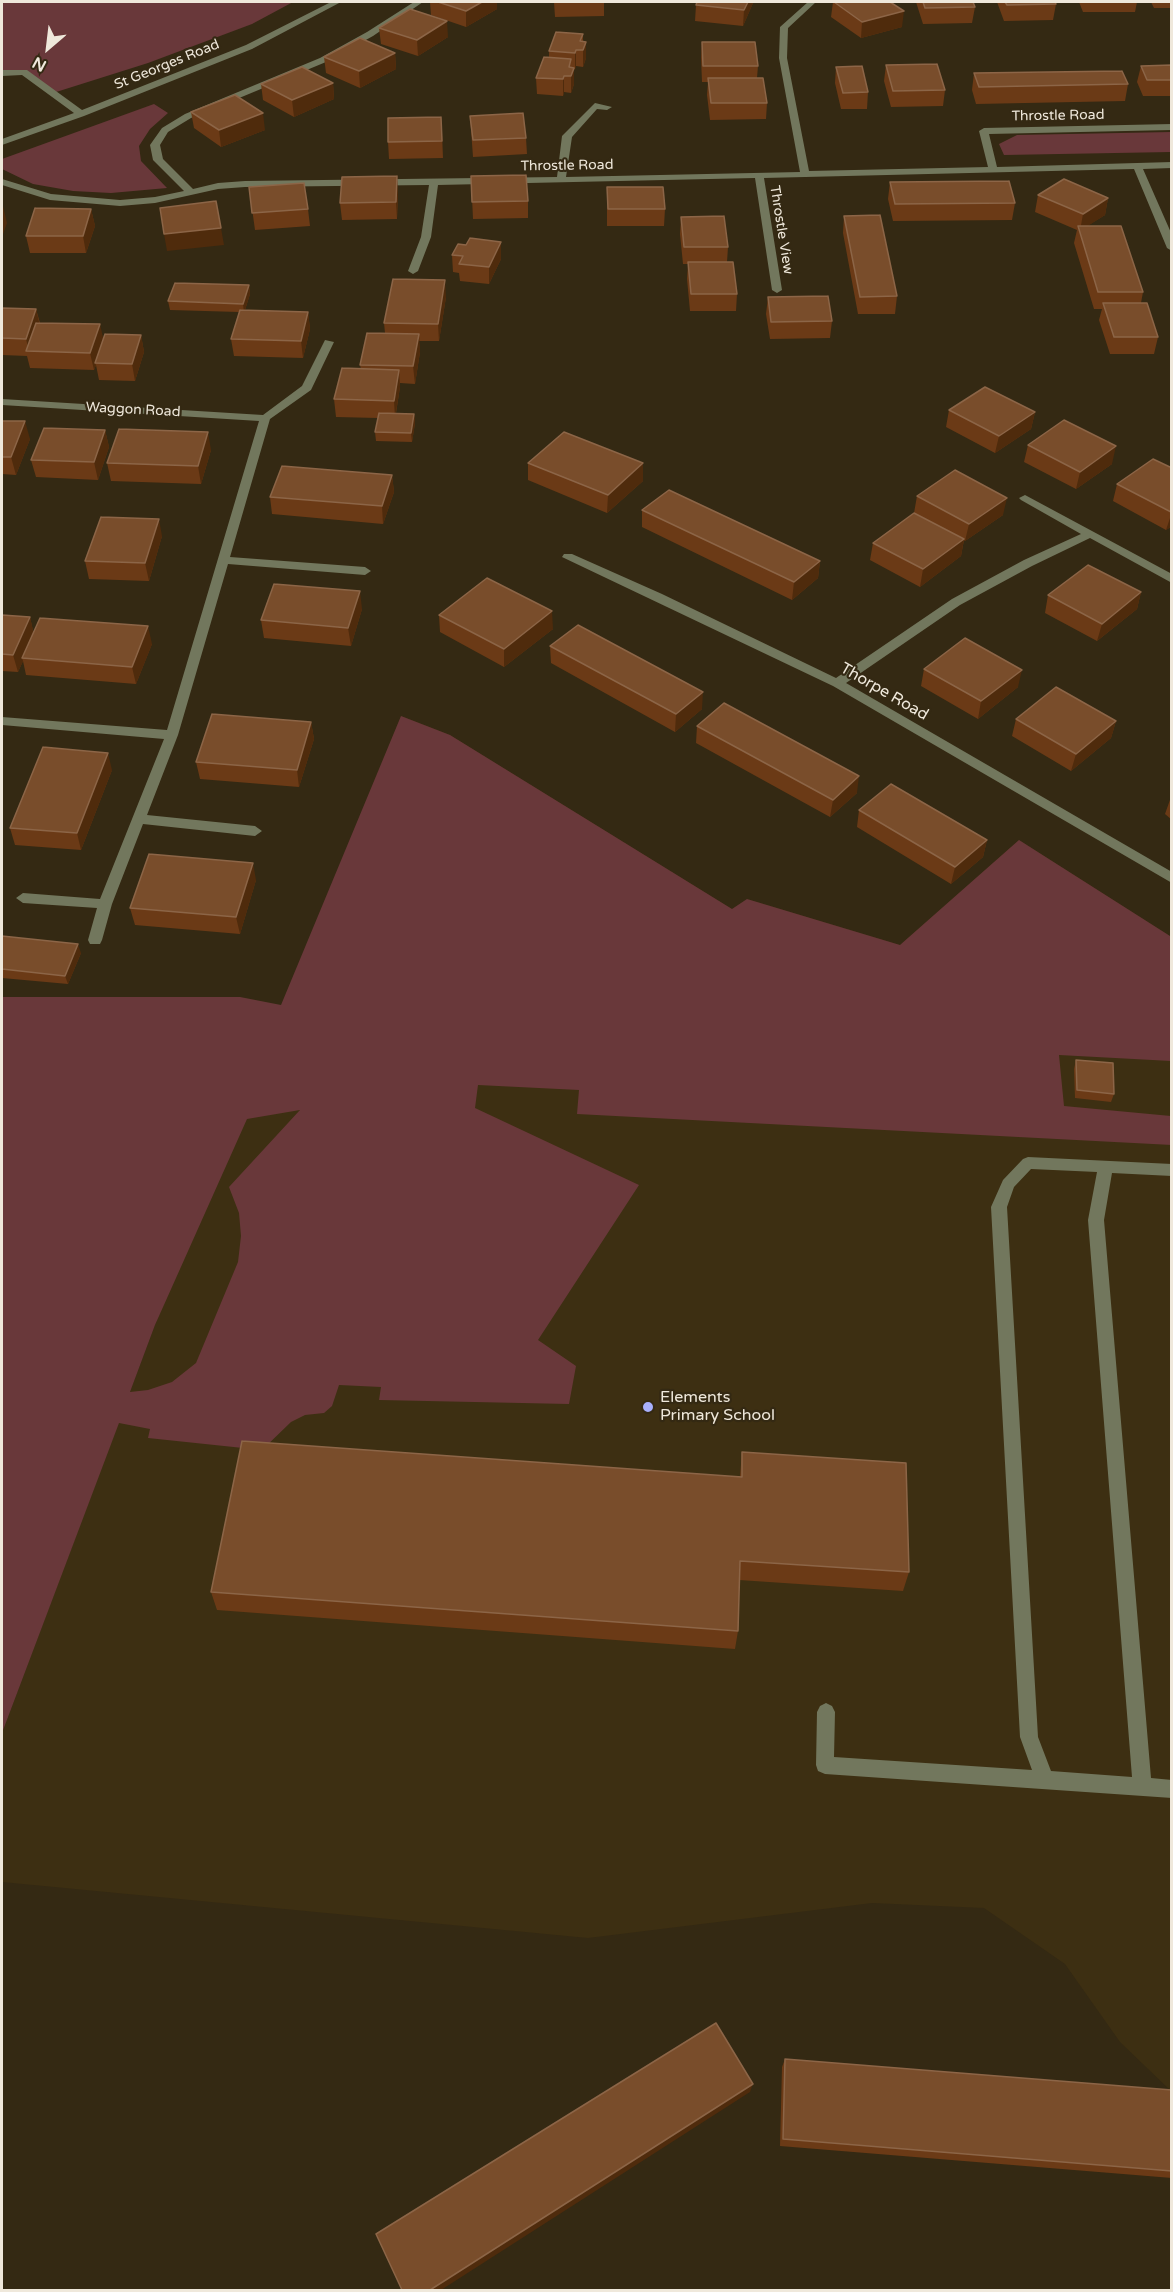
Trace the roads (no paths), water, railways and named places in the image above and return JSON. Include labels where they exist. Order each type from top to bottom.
[{"type":"street","name":"St Georges Road","points":[[2,142],[81,114],[249,47],[337,2]]},
{"type":"street","points":[[191,192],[158,160],[155,145],[165,130],[188,116],[323,60],[370,34],[419,2]]},
{"type":"street","points":[[806,173],[783,58],[784,27],[812,2]]},
{"type":"street","points":[[2,73],[24,72],[81,114]]},
{"type":"street","points":[[561,180],[567,136],[595,106],[607,107]]},
{"type":"street","name":"Throstle Road","points":[[993,169],[984,131],[1172,128]]},
{"type":"street","points":[[1137,165],[1172,248]]},
{"type":"street","name":"Throstle Road","points":[[2,182],[50,197],[85,202],[120,203],[155,200],[245,183],[561,180],[1172,165]]},
{"type":"street","name":"Throstle View","points":[[759,174],[777,290]]},
{"type":"street","points":[[413,271],[426,237],[434,181]]},
{"type":"street","points":[[95,940],[105,904],[172,735],[266,418],[307,388],[330,342]]},
{"type":"street","name":"Waggon Road","points":[[2,402],[266,418]]},
{"type":"street","points":[[1024,498],[1172,579]]},
{"type":"street","points":[[837,683],[956,602],[1028,563],[1090,534]]},
{"type":"street","name":"Thorpe Road","points":[[568,557],[658,597],[837,683],[1172,878]]},
{"type":"street","points":[[224,560],[365,571]]},
{"type":"street","points":[[2,721],[172,735]]},
{"type":"street","points":[[139,819],[255,831]]},
{"type":"street","points":[[23,898],[105,904]]},
{"type":"street","points":[[1045,1780],[1029,1737],[999,1207],[1008,1184],[1028,1163],[1172,1170]]},
{"type":"street","points":[[1105,1167],[1096,1220],[1142,1787]]},
{"type":"street","points":[[826,1712],[825,1765],[1172,1789]]},
{"type":"place","name":"Elements Primary School","points":[[648,1407]]}]
